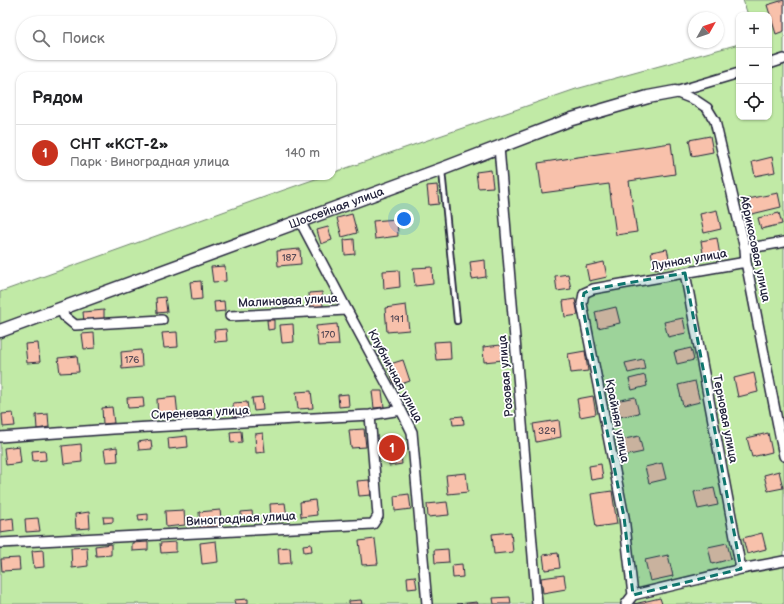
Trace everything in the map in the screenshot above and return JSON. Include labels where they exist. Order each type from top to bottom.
[{"type":"street","points":[[772,63],[784,59]]},
{"type":"street","points":[[675,92],[736,74]]},
{"type":"street","name":"Шоссейная улица","points":[[0,331],[442,169],[572,119],[648,97],[675,92]]},
{"type":"street","name":"Абрикосовая улица","points":[[675,92],[696,100],[707,108],[715,121],[745,249],[746,262],[784,456]]},
{"type":"street","name":"Розовая улица","points":[[499,146],[537,604]]},
{"type":"street","name":"Клубничная улица","points":[[300,221],[412,432],[427,604]]},
{"type":"street","points":[[745,249],[784,242]]},
{"type":"street","name":"Лунная улица","points":[[636,282],[746,262]]},
{"type":"street","name":"Терновая улица","points":[[685,273],[741,570]]},
{"type":"street","name":"Крайняя улица","points":[[633,595],[624,517],[582,304],[584,293],[593,289],[636,282]]},
{"type":"street","points":[[61,309],[64,316],[75,325],[162,320]]},
{"type":"street","name":"Малиновая улица","points":[[230,316],[347,310]]},
{"type":"street","name":"Сиреневая улица","points":[[0,437],[113,429],[370,415],[401,410]]},
{"type":"street","name":"Виноградная улица","points":[[0,542],[373,524],[378,516],[370,415]]},
{"type":"street","points":[[626,604],[633,595],[784,561]]},
{"type":"lane","points":[[442,169],[457,321]]},
{"type":"highlighted area","points":[[685,273],[741,569],[633,595],[624,517],[582,304],[584,293],[593,289]]},
{"type":"green space","points":[[743,0],[784,0],[784,604],[0,604],[0,292],[313,180],[336,180],[336,172],[576,89],[736,45],[736,120],[772,120],[772,12],[747,12]]},
{"type":"building","points":[[784,0],[784,31],[776,34],[772,21],[772,12],[769,12],[767,5]]},
{"type":"building","points":[[710,136],[713,152],[692,156],[689,140]]},
{"type":"building","points":[[671,143],[675,174],[629,181],[637,232],[616,235],[609,184],[542,193],[538,163]]},
{"type":"building","points":[[772,157],[775,172],[755,176],[752,162]]},
{"type":"building","points":[[491,170],[493,187],[478,188],[476,172]]},
{"type":"building","points":[[437,185],[439,204],[429,205],[427,186]]},
{"type":"building","points":[[778,193],[781,207],[752,214],[748,199]]},
{"type":"building","points":[[717,210],[721,229],[704,233],[700,214]]},
{"type":"building","points":[[779,213],[782,224],[761,229],[758,218]]},
{"type":"building","points":[[352,214],[357,233],[342,237],[337,218]]},
{"type":"building","points":[[397,219],[398,236],[375,239],[373,221]]},
{"type":"building","points":[[328,227],[332,240],[321,244],[317,230]]},
{"type":"building","points":[[717,238],[720,256],[704,259],[701,241]]},
{"type":"building","points":[[354,239],[355,254],[345,255],[344,240]]},
{"type":"building","points":[[300,249],[301,264],[278,266],[277,251]]},
{"type":"building","points":[[667,249],[671,266],[655,269],[651,252]]},
{"type":"building","points":[[485,260],[486,277],[472,279],[470,262]]},
{"type":"building","points":[[604,262],[607,277],[589,281],[586,266]]},
{"type":"building","points":[[225,266],[226,281],[213,282],[211,267]]},
{"type":"building","points":[[432,267],[433,284],[415,286],[413,268]]},
{"type":"building","points":[[399,270],[400,287],[384,289],[383,271]]},
{"type":"building","points":[[568,274],[571,289],[557,291],[555,276]]},
{"type":"building","points":[[201,281],[202,299],[192,300],[190,282]]},
{"type":"building","points":[[322,292],[323,306],[310,307],[309,293]]},
{"type":"building","points":[[165,297],[167,312],[157,313],[156,298]]},
{"type":"building","points":[[575,299],[578,315],[565,317],[563,301]]},
{"type":"building","points":[[224,301],[225,311],[215,312],[214,302]]},
{"type":"building","points":[[406,305],[409,330],[387,332],[385,308]]},
{"type":"building","points":[[616,307],[620,323],[598,328],[595,312]]},
{"type":"building","points":[[104,310],[104,320],[84,322],[83,312]]},
{"type":"building","points":[[683,318],[686,333],[668,337],[664,322]]},
{"type":"building","points":[[267,320],[274,320],[274,329],[268,330]]},
{"type":"building","points":[[293,324],[294,342],[282,343],[280,325]]},
{"type":"building","points":[[337,324],[339,345],[318,346],[316,326]]},
{"type":"building","points":[[226,329],[227,341],[215,342],[214,330]]},
{"type":"building","points":[[177,332],[178,347],[164,348],[162,333]]},
{"type":"building","points":[[94,333],[95,348],[84,349],[82,334]]},
{"type":"building","points":[[450,341],[451,359],[436,360],[434,342]]},
{"type":"building","points":[[38,343],[40,362],[27,363],[25,344]]},
{"type":"building","points":[[501,345],[503,360],[484,362],[483,347]]},
{"type":"building","points":[[691,348],[694,360],[677,364],[674,352]]},
{"type":"building","points":[[141,350],[142,367],[122,369],[121,352]]},
{"type":"building","points":[[585,351],[588,371],[571,373],[568,354]]},
{"type":"building","points":[[77,356],[79,372],[60,373],[58,358]]},
{"type":"building","points":[[643,359],[645,369],[628,373],[625,363]]},
{"type":"building","points":[[403,360],[410,381],[395,386],[387,365]]},
{"type":"building","points":[[754,373],[758,392],[738,397],[734,378]]},
{"type":"building","points":[[645,375],[647,386],[632,390],[629,379]]},
{"type":"building","points":[[695,381],[700,402],[683,406],[678,385]]},
{"type":"building","points":[[311,391],[313,408],[298,409],[296,392]]},
{"type":"building","points":[[372,391],[382,391],[384,407],[374,408]]},
{"type":"building","points":[[348,394],[349,406],[339,407],[338,395]]},
{"type":"building","points":[[593,396],[596,414],[580,417],[577,399]]},
{"type":"building","points":[[143,397],[144,407],[128,408],[127,398]]},
{"type":"building","points":[[176,397],[178,416],[158,418],[157,399]]},
{"type":"building","points":[[262,397],[263,410],[254,411],[252,398]]},
{"type":"building","points":[[635,397],[639,413],[620,417],[616,401]]},
{"type":"building","points":[[247,402],[249,416],[234,417],[233,403]]},
{"type":"building","points":[[112,407],[114,423],[103,424],[102,408]]},
{"type":"building","points":[[13,413],[15,426],[3,427],[2,414]]},
{"type":"building","points":[[48,414],[49,427],[37,429],[36,415]]},
{"type":"building","points":[[463,416],[464,424],[453,425],[452,417]]},
{"type":"building","points":[[559,420],[561,437],[536,442],[533,424]]},
{"type":"building","points":[[364,429],[366,447],[351,448],[349,430]]},
{"type":"building","points":[[241,431],[242,442],[231,443],[230,432]]},
{"type":"building","points":[[263,433],[265,452],[256,453],[255,434]]},
{"type":"building","points":[[768,433],[772,452],[752,457],[747,438]]},
{"type":"building","points":[[187,436],[188,447],[169,449],[168,438]]},
{"type":"building","points":[[639,436],[643,452],[624,456],[620,440]]},
{"type":"building","points":[[151,440],[152,449],[139,450],[138,442]]},
{"type":"building","points":[[81,444],[82,462],[64,464],[62,446]]},
{"type":"building","points":[[19,446],[21,463],[6,465],[4,448]]},
{"type":"building","points":[[117,447],[118,461],[106,462],[104,449]]},
{"type":"building","points":[[400,447],[402,464],[389,466],[387,448]]},
{"type":"building","points":[[45,450],[46,460],[33,461],[32,451]]},
{"type":"building","points":[[662,463],[666,479],[649,483],[645,467]]},
{"type":"building","points":[[601,464],[603,478],[591,480],[589,466]]},
{"type":"building","points":[[779,471],[783,488],[768,491],[764,475]]},
{"type":"building","points":[[466,473],[468,492],[448,494],[446,475]]},
{"type":"building","points":[[369,480],[371,495],[359,496],[357,481]]},
{"type":"building","points":[[714,488],[718,505],[698,509],[694,492]]},
{"type":"building","points":[[612,491],[617,524],[596,527],[591,494]]},
{"type":"building","points":[[409,494],[411,509],[395,511],[394,496]]},
{"type":"building","points":[[315,500],[317,515],[301,517],[300,502]]},
{"type":"building","points":[[447,502],[449,515],[428,517],[427,504]]},
{"type":"building","points":[[285,503],[287,517],[271,519],[270,504]]},
{"type":"building","points":[[184,510],[185,525],[166,527],[165,511]]},
{"type":"building","points":[[220,510],[222,526],[200,528],[199,512]]},
{"type":"building","points":[[252,511],[253,520],[241,521],[241,512]]},
{"type":"building","points":[[89,512],[90,528],[76,529],[75,514]]},
{"type":"building","points":[[148,514],[148,520],[139,521],[138,515]]},
{"type":"building","points":[[103,517],[113,517],[113,522],[104,523]]},
{"type":"building","points":[[13,518],[14,531],[0,533],[0,520]]},
{"type":"building","points":[[38,518],[40,531],[26,532],[25,519]]},
{"type":"building","points":[[511,532],[513,552],[494,554],[492,534]]},
{"type":"building","points":[[762,533],[766,549],[747,554],[743,538]]},
{"type":"building","points":[[375,539],[378,564],[362,565],[359,541]]},
{"type":"building","points":[[216,541],[218,562],[202,564],[200,543]]},
{"type":"building","points":[[148,542],[148,550],[132,551],[132,543]]},
{"type":"building","points":[[176,542],[176,552],[161,553],[160,543]]},
{"type":"building","points":[[727,543],[731,559],[712,564],[708,547]]},
{"type":"building","points":[[111,544],[111,555],[96,556],[95,546]]},
{"type":"building","points":[[311,544],[312,551],[304,552],[303,545]]},
{"type":"building","points":[[87,547],[88,566],[72,568],[71,548]]},
{"type":"building","points":[[290,547],[291,563],[279,564],[278,548]]},
{"type":"building","points":[[448,549],[449,562],[435,563],[434,550]]},
{"type":"building","points":[[43,550],[44,567],[34,568],[32,551]]},
{"type":"building","points":[[558,553],[560,568],[545,570],[543,555]]},
{"type":"building","points":[[668,555],[673,576],[650,581],[645,560]]},
{"type":"building","points":[[19,558],[20,570],[2,571],[1,559]]},
{"type":"building","points":[[462,564],[463,577],[453,578],[452,565]]},
{"type":"building","points":[[564,575],[566,589],[543,593],[541,578]]},
{"type":"building","points":[[415,576],[417,588],[408,589],[407,577]]},
{"type":"building","points":[[510,597],[511,604],[494,604],[493,598]]},
{"type":"building","points":[[660,598],[662,604],[634,604]]},
{"type":"building","points":[[248,599],[248,604],[235,604],[234,600]]},
{"type":"building","points":[[361,600],[362,604],[349,604],[349,601]]},
{"type":"building","points":[[477,602],[478,604],[457,604]]},
{"type":"place","name":"СНТ «КСТ-2»","points":[[392,448]]}]
